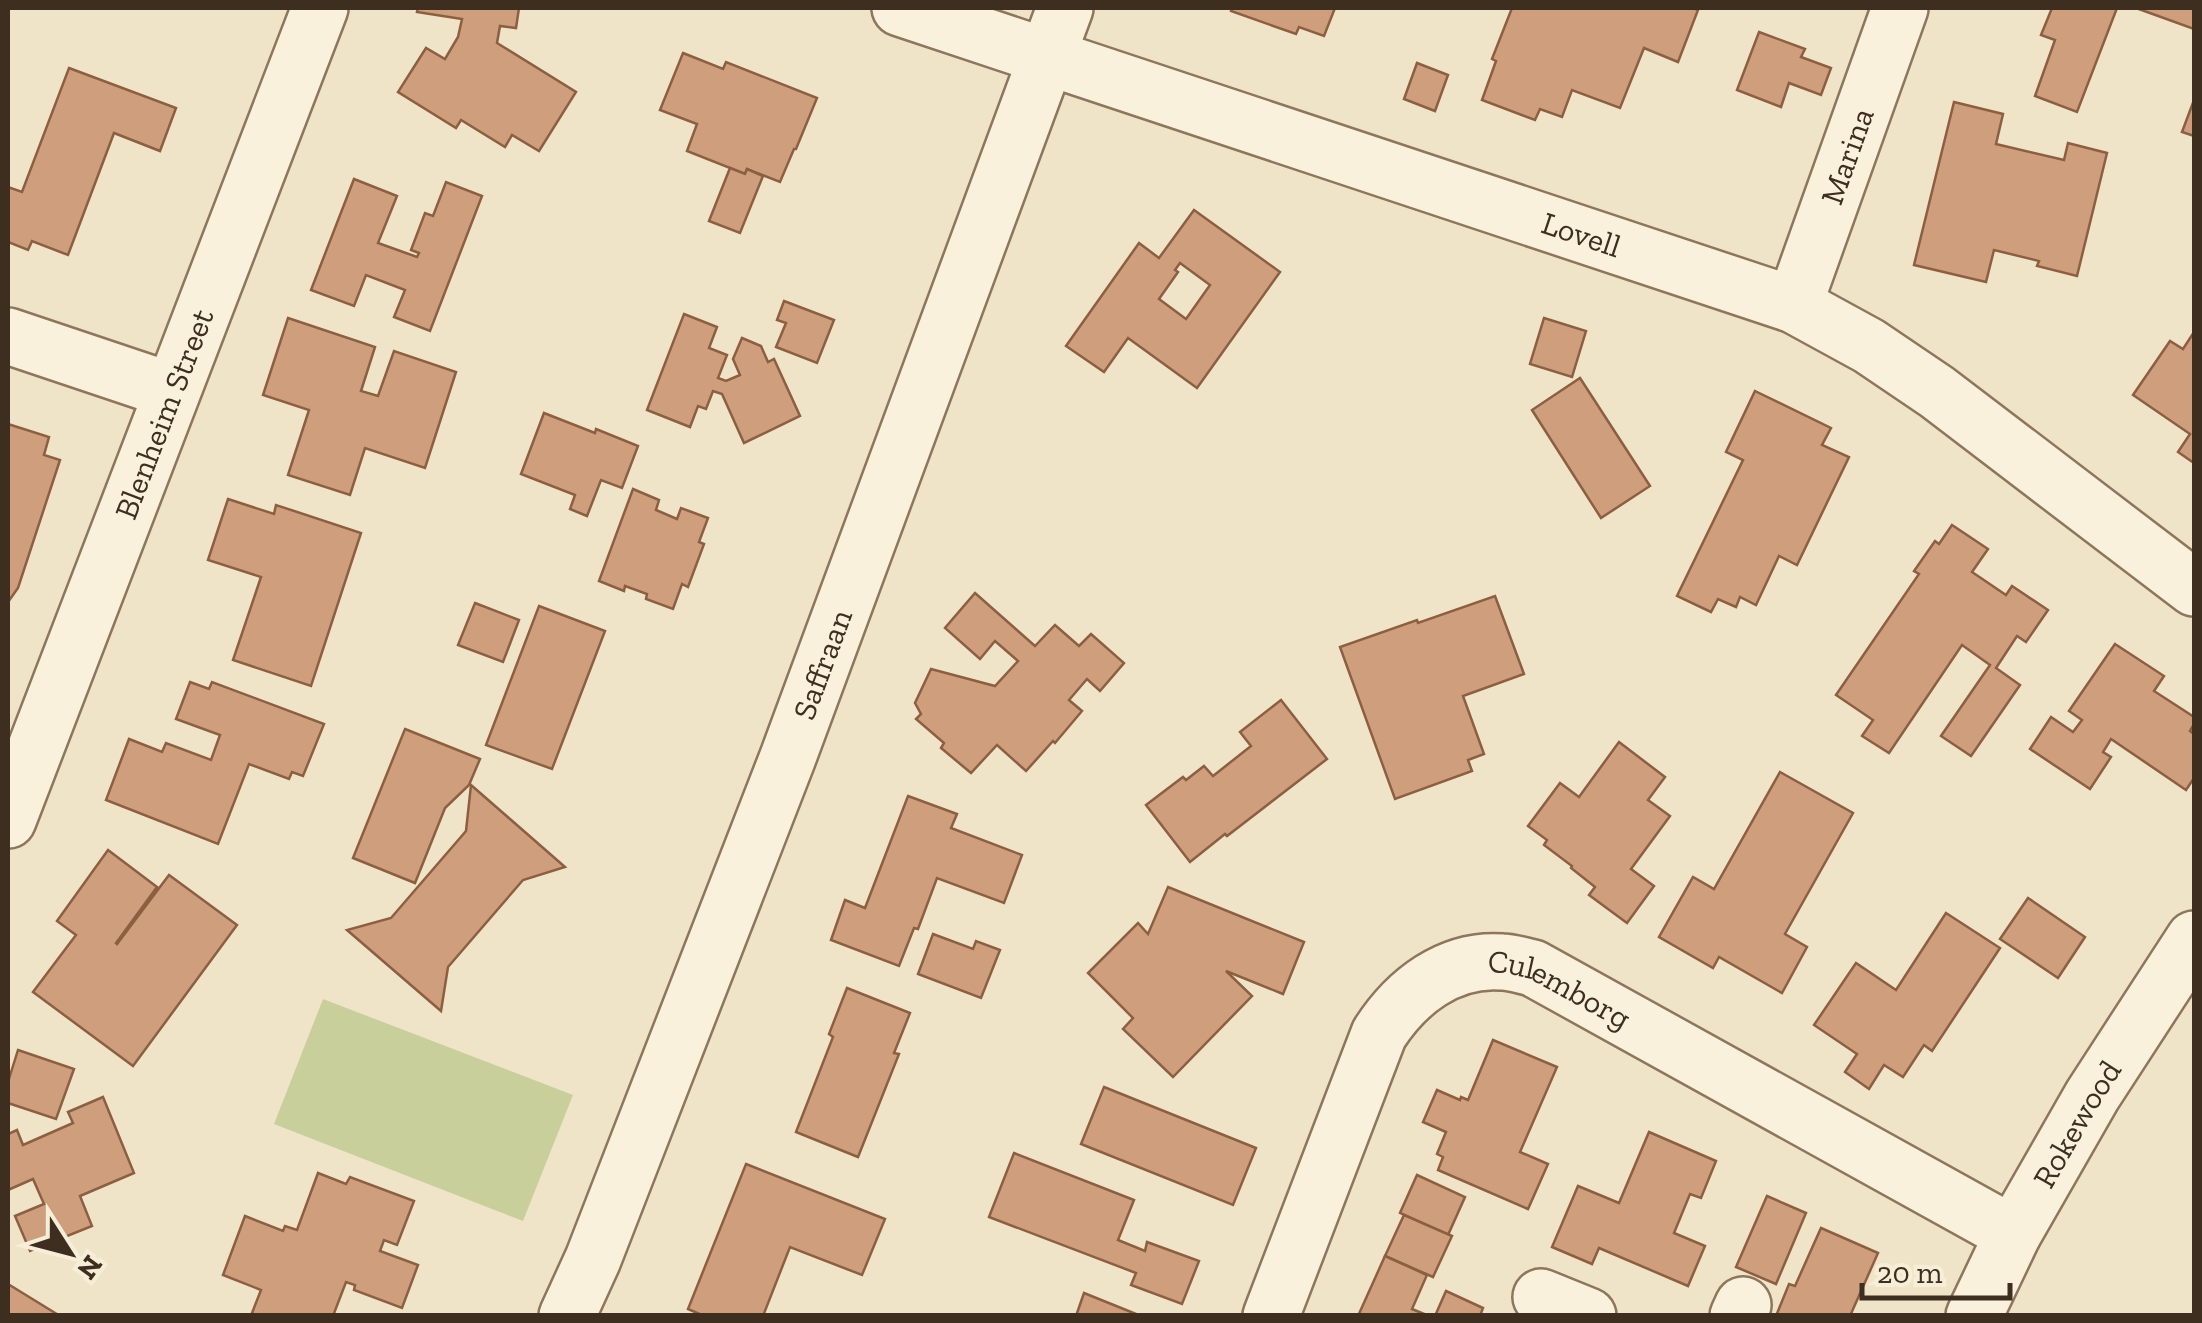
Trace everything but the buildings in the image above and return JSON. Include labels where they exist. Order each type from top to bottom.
[{"type":"street","name":"Blenheim Street","points":[[8,820],[320,8]]},
{"type":"street","name":"Lovell","points":[[900,8],[1056,32],[1794,305],[1869,346],[1937,392],[2194,588]]},
{"type":"street","name":"Marina","points":[[1794,305],[1900,8]]},
{"type":"street","name":"Saffraan","points":[[567,1316],[593,1259],[794,738],[1056,32]]},
{"type":"street","points":[[8,336],[172,391]]},
{"type":"street","name":"Rokewood","points":[[1974,1316],[2013,1234],[2092,1096],[2194,940]]},
{"type":"street","name":"Culemborg","points":[[1271,1316],[1379,1034],[1416,990],[1444,973],[1475,964],[1503,962],[1533,968],[2013,1234]]},
{"type":"green space","points":[[323,999],[573,1095],[523,1221],[274,1124]]}]
